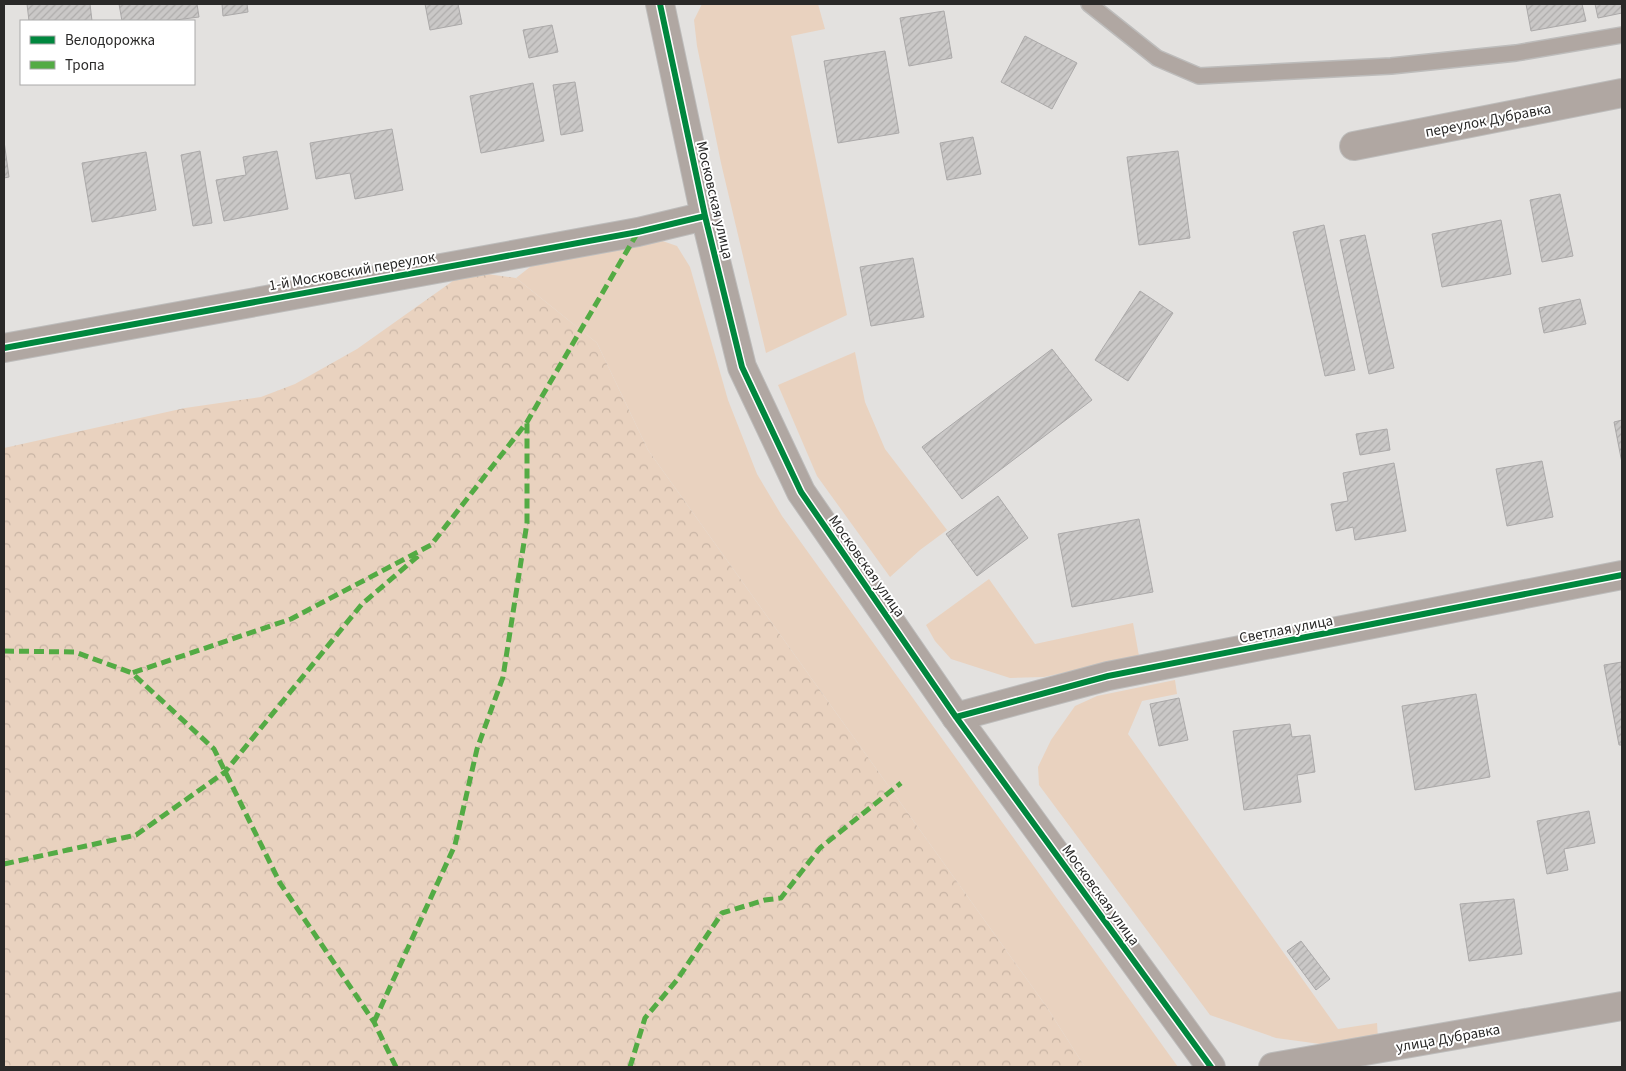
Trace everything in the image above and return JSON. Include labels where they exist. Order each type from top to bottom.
[{"type":"street","name":"Московская улица","points":[[660,4],[704,216],[742,367],[801,492],[956,717],[1211,1067]]},
{"type":"street","name":"переулок Дубравка","points":[[1354,146],[1622,93]]},
{"type":"street","name":"1-й Московский переулок","points":[[4,348],[638,232],[704,216]]},
{"type":"street","name":"Светлая улица","points":[[956,717],[1108,676],[1622,576]]},
{"type":"street","name":"улица Дубравка","points":[[1273,1067],[1622,1006]]},
{"type":"lane","points":[[1089,4],[1157,58],[1199,76],[1391,66],[1516,53],[1622,35]]},
{"type":"green space","points":[[702,4],[818,4],[825,29],[791,36],[847,315],[766,353],[721,163],[697,46],[694,20]]},
{"type":"green space","points":[[648,236],[677,246],[690,267],[728,400],[757,474],[782,516],[1178,1067],[1085,1067],[1046,1006],[648,450],[597,343],[516,278],[544,256]]},
{"type":"green space","points":[[467,271],[516,278],[597,343],[648,450],[1046,1006],[1085,1067],[4,1067],[4,448],[185,408],[261,397],[295,384],[357,349]]},
{"type":"green space","points":[[855,352],[865,402],[885,449],[947,530],[920,550],[890,577],[817,476],[778,385]]},
{"type":"green space","points":[[989,579],[1035,644],[1133,623],[1139,656],[1044,677],[1010,678],[951,659],[935,641],[926,625]]},
{"type":"green space","points":[[1175,680],[1177,694],[1142,701],[1128,734],[1338,1029],[1377,1023],[1378,1039],[1335,1046],[1276,1038],[1210,1015],[1039,785],[1038,767],[1051,740],[1075,706],[1097,696]]},
{"type":"building","points":[[27,4],[90,4],[92,20],[29,20]]},
{"type":"building","points":[[119,4],[197,4],[199,17],[176,20],[122,20]]},
{"type":"building","points":[[222,4],[247,4],[248,12],[223,16]]},
{"type":"building","points":[[425,4],[458,4],[462,24],[430,30]]},
{"type":"building","points":[[1526,4],[1582,4],[1586,21],[1531,31]]},
{"type":"building","points":[[1595,4],[1622,4],[1622,13],[1598,18]]},
{"type":"building","points":[[944,11],[952,58],[909,66],[900,18]]},
{"type":"building","points":[[552,25],[558,52],[529,58],[523,30]]},
{"type":"building","points":[[1025,36],[1077,63],[1052,109],[1001,82]]},
{"type":"building","points":[[885,51],[899,133],[838,143],[824,61]]},
{"type":"building","points":[[575,82],[583,131],[561,135],[553,85]]},
{"type":"building","points":[[533,83],[544,141],[481,153],[470,96]]},
{"type":"building","points":[[392,129],[403,190],[355,199],[350,173],[316,179],[310,143]]},
{"type":"building","points":[[973,137],[981,174],[947,180],[940,143]]},
{"type":"building","points":[[4,141],[9,177],[4,178]]},
{"type":"building","points":[[200,151],[212,223],[193,226],[181,155]]},
{"type":"building","points":[[277,151],[288,209],[224,221],[216,180],[246,175],[243,157]]},
{"type":"building","points":[[1178,151],[1190,238],[1139,245],[1127,157]]},
{"type":"building","points":[[146,152],[156,210],[92,222],[82,163]]},
{"type":"building","points":[[1560,194],[1573,256],[1542,262],[1530,200]]},
{"type":"building","points":[[1501,220],[1511,274],[1442,287],[1432,234]]},
{"type":"building","points":[[1324,225],[1355,370],[1325,376],[1293,232]]},
{"type":"building","points":[[1365,235],[1394,368],[1369,374],[1340,240]]},
{"type":"building","points":[[913,258],[924,317],[871,326],[860,267]]},
{"type":"building","points":[[1140,291],[1173,313],[1128,381],[1095,360]]},
{"type":"building","points":[[1580,299],[1586,324],[1544,333],[1539,308]]},
{"type":"building","points":[[1052,349],[1092,400],[962,499],[922,447]]},
{"type":"building","points":[[1622,420],[1622,463],[1614,422]]},
{"type":"building","points":[[1387,429],[1390,450],[1360,455],[1356,434]]},
{"type":"building","points":[[1542,461],[1553,517],[1507,526],[1496,469]]},
{"type":"building","points":[[1394,463],[1406,531],[1355,540],[1353,527],[1336,531],[1331,504],[1348,501],[1343,473]]},
{"type":"building","points":[[998,496],[1028,538],[977,576],[946,534]]},
{"type":"building","points":[[1139,519],[1153,592],[1072,607],[1058,534]]},
{"type":"building","points":[[1622,662],[1622,745],[1619,745],[1604,665]]},
{"type":"building","points":[[1476,694],[1490,777],[1415,790],[1402,706]]},
{"type":"building","points":[[1179,698],[1188,740],[1159,746],[1150,704]]},
{"type":"building","points":[[1290,724],[1292,737],[1310,735],[1315,772],[1297,775],[1301,802],[1244,810],[1233,731]]},
{"type":"building","points":[[1589,811],[1595,843],[1564,849],[1568,870],[1547,874],[1537,821]]},
{"type":"building","points":[[1514,899],[1522,954],[1469,961],[1460,904]]},
{"type":"building","points":[[1301,941],[1330,979],[1316,990],[1287,951]]},
{"type":"marked path","points":[[396,1067],[374,1022],[280,883],[214,749],[132,673],[291,619],[431,545],[527,422],[638,232]]},
{"type":"marked path","points":[[374,1022],[455,845],[477,749],[503,677],[527,523],[527,422]]},
{"type":"marked path","points":[[4,864],[136,835],[225,772],[362,604],[418,556]]},
{"type":"marked path","points":[[4,651],[75,652],[132,673]]},
{"type":"marked path","points":[[630,1067],[645,1018],[677,980],[722,913],[765,900],[781,898],[820,848],[901,783]]},
{"type":"cycle path","points":[[660,4],[705,216],[742,367],[801,492],[956,717],[1211,1067]]},
{"type":"cycle path","points":[[4,348],[638,232],[705,216]]},
{"type":"cycle path","points":[[956,717],[1108,676],[1622,575]]}]
